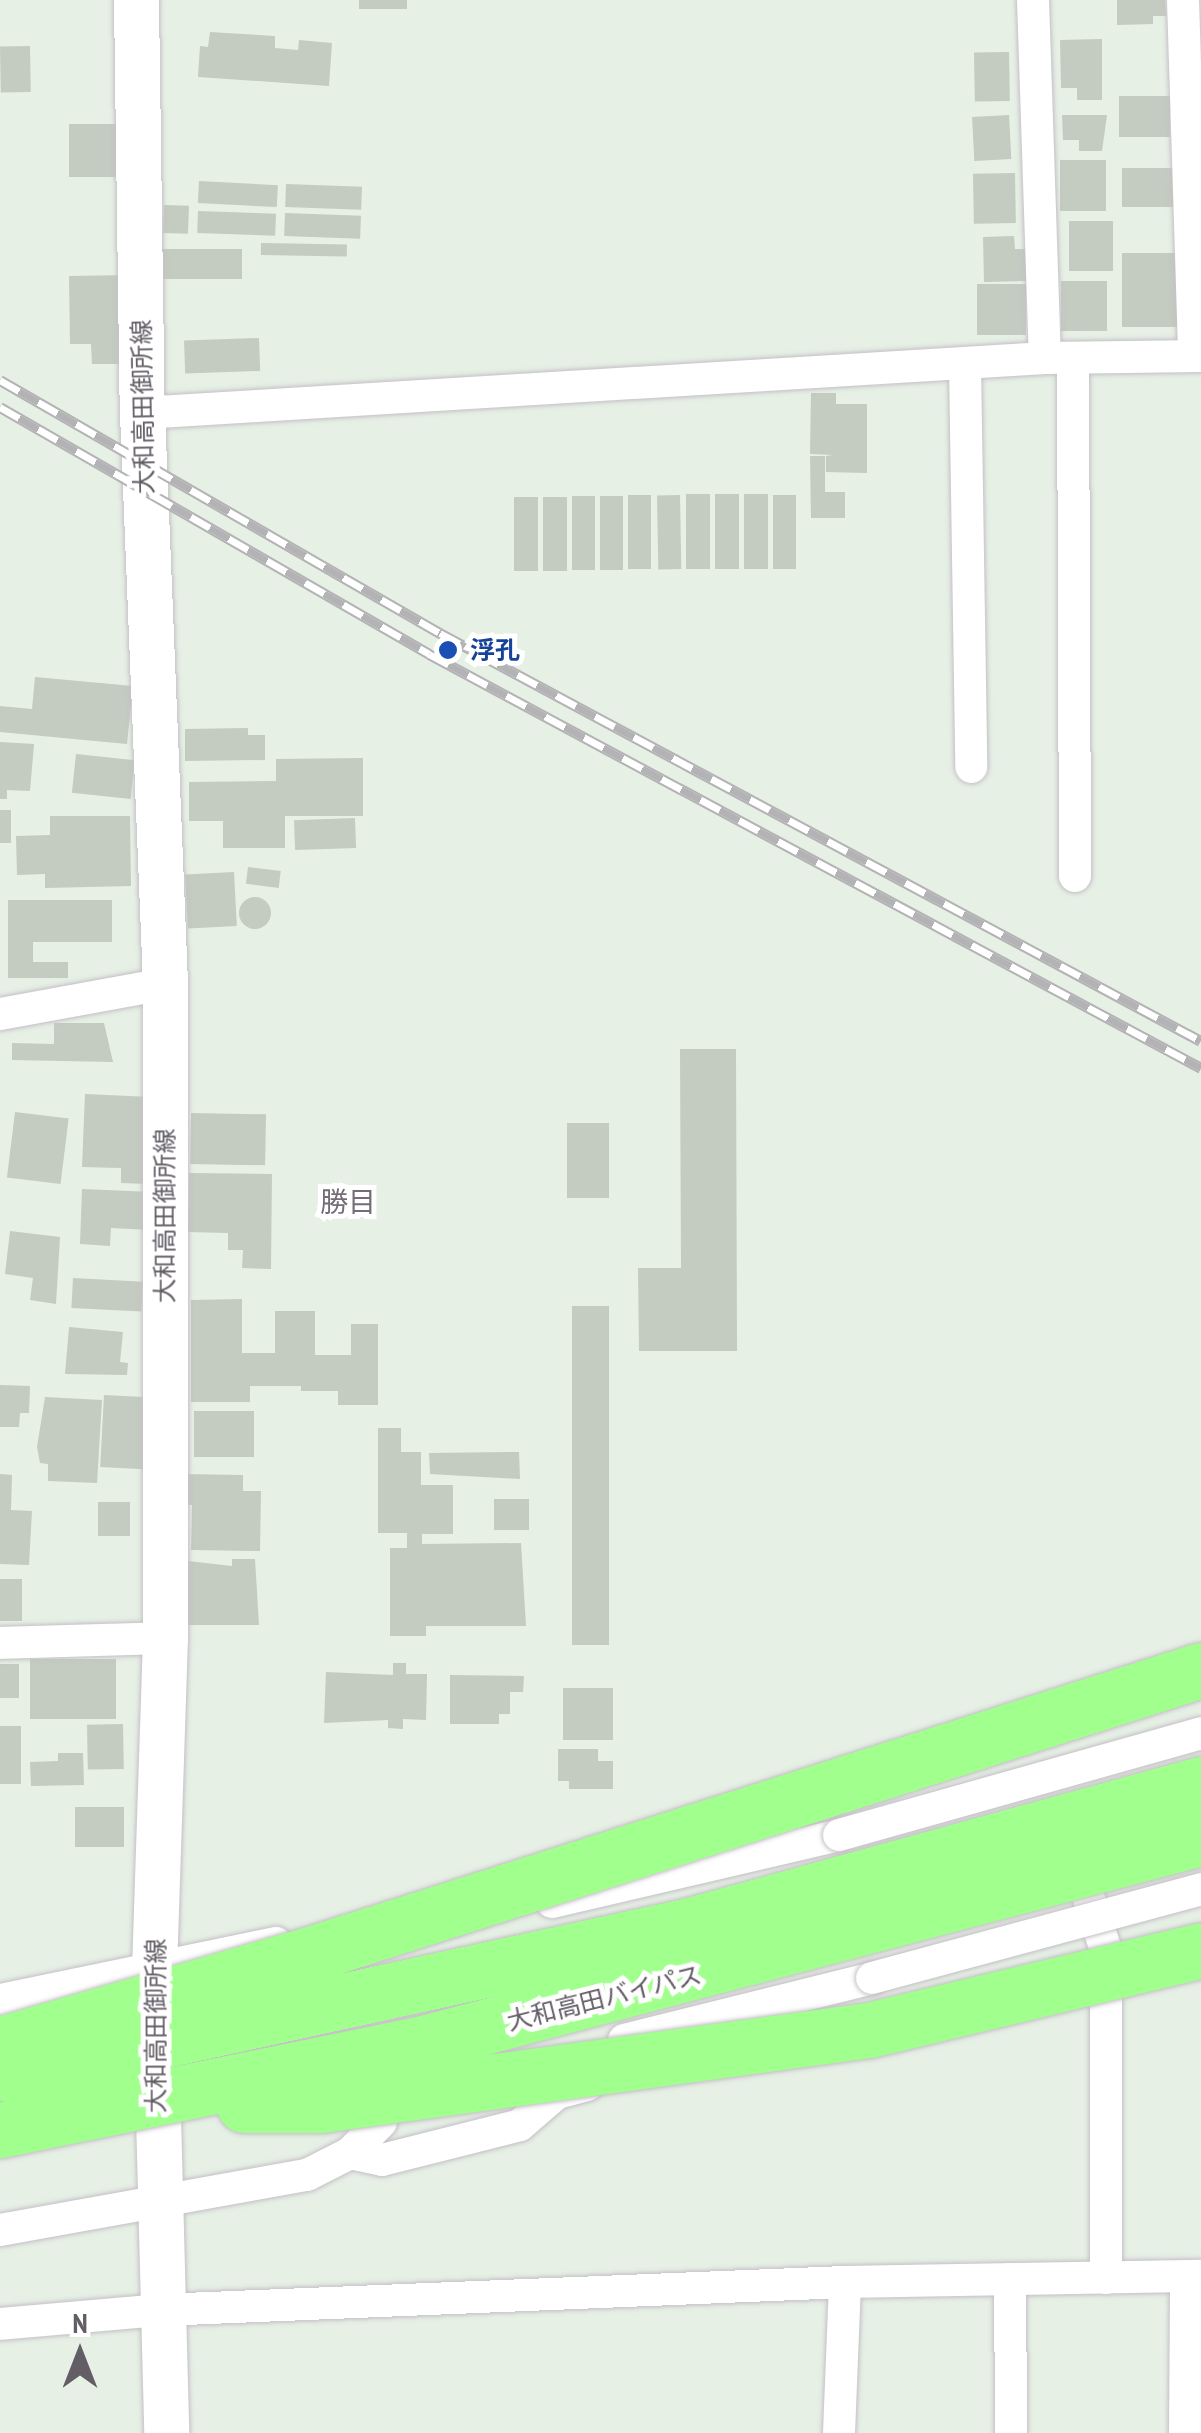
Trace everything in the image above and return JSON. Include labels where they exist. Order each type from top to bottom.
[{"type":"highway","points":[[0,2044],[307,1955],[1201,1670]]},
{"type":"highway","name":"大和高田バイパス","points":[[0,2075],[690,1924],[1201,1784]]},
{"type":"highway","name":"大和高田バイパス","points":[[0,2130],[128,2106],[679,1980],[1201,1838]]},
{"type":"highway","points":[[128,2106],[321,2105],[850,2033],[1201,1950]]},
{"type":"main road","name":"大和高田御所線","points":[[136,0],[142,413],[165,984],[165,1638],[154,1963],[157,2200],[166,2433]]},
{"type":"street","points":[[1033,0],[1059,358],[1075,876]]},
{"type":"street","points":[[142,413],[1059,358],[1197,356],[1184,0]]},
{"type":"street","points":[[965,364],[970,767]]},
{"type":"street","points":[[0,1014],[165,984]]},
{"type":"street","points":[[0,1643],[165,1638]]},
{"type":"street","points":[[240,1946],[460,1924],[840,1835],[1201,1733]]},
{"type":"street","points":[[0,2000],[240,1946],[1012,1734],[1037,1740],[1106,1950],[1106,2278]]},
{"type":"street","points":[[359,2144],[402,2042],[430,2020],[1201,1814]]},
{"type":"street","points":[[0,2230],[307,2175],[359,2144],[434,2089],[872,1978],[1201,1889]]},
{"type":"street","points":[[359,2144],[382,2160],[520,2125],[557,2093],[994,1980]]},
{"type":"street","points":[[0,2324],[160,2310],[845,2282],[1194,2276],[1185,2433]]},
{"type":"street","points":[[1010,2279],[1011,2433]]},
{"type":"street","points":[[840,2433],[845,2282]]},
{"type":"building","points":[[359,0],[407,0],[407,9],[359,9]]},
{"type":"building","points":[[1117,0],[1165,0],[1166,16],[1153,16],[1153,24],[1117,25]]},
{"type":"building","points":[[210,32],[275,36],[275,48],[298,50],[299,40],[332,43],[329,86],[198,77],[200,46],[208,47]]},
{"type":"building","points":[[1102,39],[1102,100],[1077,100],[1077,88],[1061,88],[1060,40]]},
{"type":"building","points":[[30,46],[31,92],[1,93],[0,47]]},
{"type":"building","points":[[1009,52],[1010,101],[975,102],[974,53]]},
{"type":"building","points":[[1119,96],[1170,96],[1170,137],[1119,137]]},
{"type":"building","points":[[1009,115],[1011,159],[974,161],[972,117]]},
{"type":"building","points":[[1062,115],[1107,115],[1102,151],[1079,151],[1079,140],[1063,140]]},
{"type":"building","points":[[69,124],[118,124],[118,177],[69,177]]},
{"type":"building","points":[[1060,160],[1106,160],[1106,211],[1060,211]]},
{"type":"building","points":[[1122,168],[1174,168],[1174,207],[1122,207]]},
{"type":"building","points":[[1015,173],[1016,223],[974,224],[973,174]]},
{"type":"building","points":[[199,181],[278,185],[277,207],[198,203]]},
{"type":"building","points":[[286,184],[362,187],[361,210],[285,207]]},
{"type":"building","points":[[164,205],[189,206],[188,234],[163,233]]},
{"type":"building","points":[[198,211],[276,214],[275,236],[197,233]]},
{"type":"building","points":[[285,213],[361,216],[360,239],[284,236]]},
{"type":"building","points":[[1069,221],[1113,221],[1113,271],[1069,271]]},
{"type":"building","points":[[1014,236],[1015,249],[1026,249],[1026,281],[984,282],[983,237]]},
{"type":"building","points":[[261,243],[347,245],[347,256],[261,255]]},
{"type":"building","points":[[158,249],[242,249],[242,279],[158,279]]},
{"type":"building","points":[[1122,253],[1179,253],[1179,327],[1122,327]]},
{"type":"building","points":[[132,275],[134,364],[92,364],[91,344],[70,344],[69,276]]},
{"type":"building","points":[[1061,281],[1107,281],[1107,331],[1061,331]]},
{"type":"building","points":[[977,284],[1026,284],[1026,335],[977,335]]},
{"type":"building","points":[[259,338],[260,371],[185,374],[184,341]]},
{"type":"building","points":[[811,393],[836,393],[836,404],[867,404],[867,473],[826,472],[826,456],[833,455],[810,454]]},
{"type":"building","points":[[810,456],[825,456],[825,492],[845,492],[845,518],[811,518]]},
{"type":"building","points":[[686,494],[710,494],[710,569],[686,569]]},
{"type":"building","points":[[715,494],[739,494],[739,569],[715,569]]},
{"type":"building","points":[[744,494],[768,494],[768,569],[744,569]]},
{"type":"building","points":[[628,495],[651,495],[651,569],[628,569]]},
{"type":"building","points":[[657,495],[680,495],[681,569],[658,569]]},
{"type":"building","points":[[773,495],[796,495],[796,569],[773,569]]},
{"type":"building","points":[[572,496],[595,496],[595,570],[572,570]]},
{"type":"building","points":[[600,496],[623,496],[623,570],[600,570]]},
{"type":"building","points":[[514,497],[538,497],[538,571],[514,571]]},
{"type":"building","points":[[543,497],[567,497],[567,571],[543,571]]},
{"type":"building","points":[[35,677],[133,686],[127,744],[0,732],[0,706],[32,709]]},
{"type":"building","points":[[248,728],[248,735],[265,735],[265,760],[185,761],[185,729]]},
{"type":"building","points":[[0,742],[34,744],[30,791],[7,790],[7,799],[0,799]]},
{"type":"building","points":[[76,754],[135,760],[131,799],[72,793]]},
{"type":"building","points":[[363,758],[363,816],[285,816],[285,848],[223,848],[223,821],[189,821],[189,782],[276,781],[276,759]]},
{"type":"building","points":[[0,810],[11,810],[11,843],[0,843]]},
{"type":"building","points":[[50,816],[130,816],[131,886],[45,888],[45,874],[17,875],[16,836],[50,835]]},
{"type":"building","points":[[355,818],[356,848],[295,850],[294,820]]},
{"type":"building","points":[[248,867],[281,871],[279,888],[246,884]]},
{"type":"building","points":[[234,872],[237,926],[188,928],[185,875]]},
{"type":"building","points":[[255,897],[266,902],[271,913],[266,924],[255,929],[244,924],[239,913],[244,902]]},
{"type":"building","points":[[8,900],[112,900],[112,942],[33,942],[33,962],[68,962],[68,978],[8,978]]},
{"type":"building","points":[[54,1023],[104,1023],[113,1062],[12,1060],[12,1043],[54,1044]]},
{"type":"building","points":[[680,1049],[736,1049],[737,1351],[639,1351],[638,1268],[681,1268]]},
{"type":"building","points":[[85,1094],[150,1097],[147,1184],[121,1183],[121,1168],[82,1167]]},
{"type":"building","points":[[15,1112],[69,1119],[61,1184],[7,1178]]},
{"type":"building","points":[[191,1113],[266,1114],[265,1165],[190,1164]]},
{"type":"building","points":[[567,1123],[609,1123],[609,1198],[567,1198]]},
{"type":"building","points":[[189,1173],[272,1174],[271,1269],[242,1268],[243,1250],[228,1250],[228,1233],[188,1232]]},
{"type":"building","points":[[82,1189],[152,1192],[150,1230],[111,1228],[110,1246],[80,1244]]},
{"type":"building","points":[[10,1231],[60,1237],[56,1304],[30,1300],[33,1278],[5,1274]]},
{"type":"building","points":[[73,1278],[143,1282],[141,1312],[71,1308]]},
{"type":"building","points":[[242,1299],[242,1353],[275,1353],[275,1311],[315,1311],[315,1355],[351,1355],[351,1324],[378,1324],[378,1405],[338,1405],[338,1391],[301,1391],[301,1386],[250,1386],[250,1402],[191,1402],[191,1300]]},
{"type":"building","points":[[572,1306],[609,1306],[609,1645],[572,1645]]},
{"type":"building","points":[[69,1327],[123,1332],[120,1362],[128,1363],[127,1375],[65,1374]]},
{"type":"building","points":[[0,1385],[30,1386],[29,1413],[20,1413],[19,1427],[0,1427]]},
{"type":"building","points":[[104,1395],[148,1397],[144,1469],[100,1467]]},
{"type":"building","points":[[45,1397],[102,1400],[97,1483],[48,1481],[48,1464],[40,1463],[37,1447]]},
{"type":"building","points":[[194,1411],[254,1411],[254,1457],[194,1457]]},
{"type":"building","points":[[378,1428],[401,1428],[401,1452],[421,1452],[421,1485],[453,1485],[453,1534],[422,1534],[422,1544],[521,1543],[526,1626],[426,1626],[426,1636],[390,1636],[390,1548],[407,1548],[407,1533],[378,1533]]},
{"type":"building","points":[[519,1452],[520,1479],[430,1474],[429,1453]]},
{"type":"building","points":[[0,1474],[12,1475],[11,1510],[32,1511],[29,1565],[0,1564]]},
{"type":"building","points":[[182,1474],[243,1475],[243,1491],[261,1491],[260,1551],[191,1550],[192,1505],[181,1504]]},
{"type":"building","points":[[494,1499],[529,1499],[529,1530],[494,1530]]},
{"type":"building","points":[[98,1502],[130,1502],[130,1536],[98,1536]]},
{"type":"building","points":[[232,1559],[255,1559],[259,1625],[179,1625],[179,1560],[232,1566]]},
{"type":"building","points":[[0,1579],[22,1579],[22,1621],[0,1621]]},
{"type":"building","points":[[30,1659],[116,1659],[116,1719],[30,1719]]},
{"type":"building","points":[[393,1663],[406,1663],[406,1674],[427,1674],[426,1720],[403,1719],[403,1729],[388,1728],[388,1720],[324,1723],[326,1672],[393,1675]]},
{"type":"building","points":[[0,1664],[19,1664],[19,1698],[0,1698]]},
{"type":"building","points":[[450,1675],[524,1676],[523,1692],[510,1692],[510,1714],[499,1714],[499,1724],[450,1724]]},
{"type":"building","points":[[563,1688],[613,1688],[613,1740],[563,1740]]},
{"type":"building","points":[[123,1724],[124,1769],[88,1770],[87,1725]]},
{"type":"building","points":[[0,1726],[21,1726],[21,1784],[0,1784]]},
{"type":"building","points":[[558,1749],[598,1749],[598,1761],[613,1761],[613,1789],[569,1789],[569,1781],[558,1781]]},
{"type":"building","points":[[58,1753],[83,1753],[84,1785],[31,1786],[30,1762],[58,1761]]},
{"type":"building","points":[[75,1807],[124,1807],[124,1847],[75,1847]]},
{"type":"railway","points":[[0,380],[440,633],[1201,1041]]},
{"type":"railway","points":[[0,407],[429,654],[1201,1068]]},
{"type":"place","name":"浮孔","points":[[448,650]]},
{"type":"district","name":"勝目","points":[[348,1202]]}]
